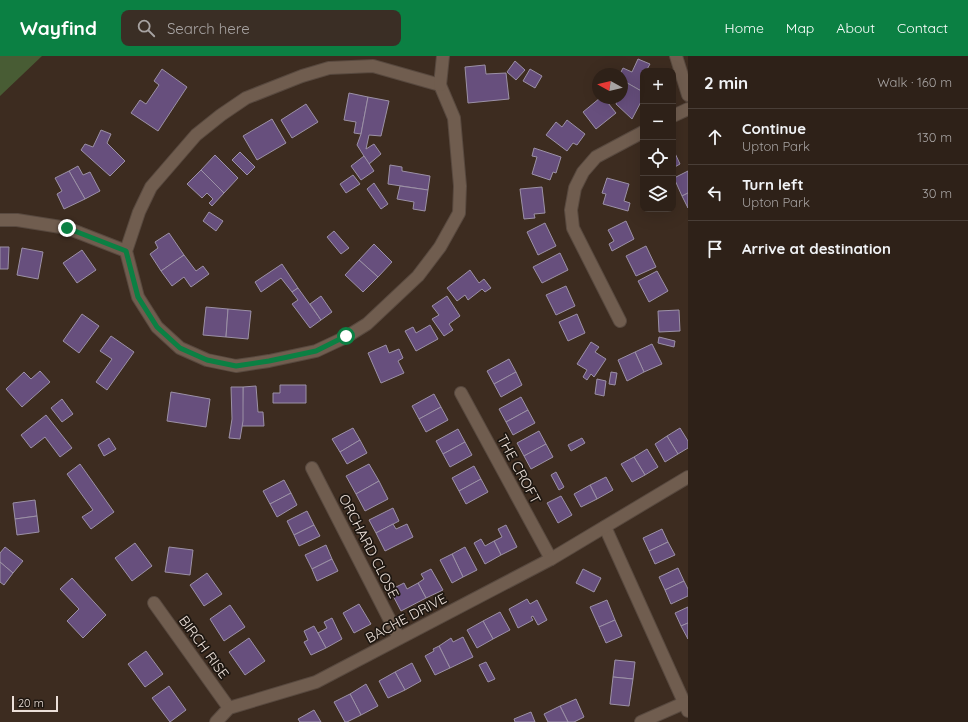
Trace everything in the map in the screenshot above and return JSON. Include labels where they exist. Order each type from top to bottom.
[{"type":"street","points":[[440,85],[373,66],[329,68],[302,76],[246,98],[221,115],[196,135],[151,187],[139,212],[126,251],[138,297],[157,327],[180,348],[207,360],[236,366],[269,361],[316,351],[346,336],[367,324],[418,276],[440,247],[459,213],[460,186],[454,118],[440,85],[443,56]]},
{"type":"street","points":[[676,56],[688,95]]},
{"type":"street","points":[[676,115],[688,109]]},
{"type":"street","points":[[620,321],[573,228],[571,210],[576,188],[583,172],[596,157],[640,134]]},
{"type":"street","points":[[0,220],[17,220],[67,228],[126,251]]},
{"type":"street","name":"THE CROFT","points":[[461,393],[551,559]]},
{"type":"street","name":"ORCHARD CLOSE","points":[[312,468],[399,638]]},
{"type":"street","name":"BACHE DRIVE","points":[[229,708],[316,682],[551,559],[688,478]]},
{"type":"street","points":[[605,527],[686,707],[641,722]]},
{"type":"street","name":"BIRCH RISE","points":[[154,603],[229,708]]},
{"type":"street","points":[[216,722],[229,708]]},
{"type":"green space","points":[[0,56],[42,56],[0,96]]},
{"type":"building","points":[[638,59],[650,64],[648,68],[640,68],[640,90],[628,83],[628,70],[632,72]]},
{"type":"building","points":[[515,61],[525,70],[516,80],[507,72]]},
{"type":"building","points":[[485,65],[486,74],[506,73],[509,99],[468,103],[465,67]]},
{"type":"building","points":[[162,69],[187,87],[158,131],[131,113],[140,100],[146,104],[159,85],[154,81]]},
{"type":"building","points":[[530,69],[542,76],[535,88],[523,81]]},
{"type":"building","points":[[628,83],[640,90],[640,104],[632,119],[616,104],[628,104]]},
{"type":"building","points":[[349,93],[368,97],[361,134],[354,133],[356,122],[344,120]]},
{"type":"building","points":[[368,97],[389,101],[381,136],[369,135],[366,149],[374,144],[381,154],[369,164],[357,145],[361,134]]},
{"type":"building","points":[[306,104],[318,122],[292,138],[281,120]]},
{"type":"building","points":[[593,104],[609,104],[616,113],[596,129],[583,112]]},
{"type":"building","points":[[272,119],[286,143],[257,160],[243,136]]},
{"type":"building","points":[[567,120],[585,134],[577,145],[573,143],[567,151],[546,135],[556,122],[562,127]]},
{"type":"building","points":[[101,130],[111,134],[107,143],[125,161],[110,176],[81,150],[85,144],[93,147]]},
{"type":"building","points":[[534,148],[561,157],[556,173],[553,172],[550,180],[532,174],[537,157],[532,156]]},
{"type":"building","points":[[240,152],[255,167],[247,175],[232,160]]},
{"type":"building","points":[[215,155],[238,178],[224,193],[201,170]]},
{"type":"building","points":[[676,155],[680,164],[676,166]]},
{"type":"building","points":[[364,156],[374,171],[361,180],[351,166]]},
{"type":"building","points":[[390,165],[402,167],[402,171],[430,176],[428,190],[388,184]]},
{"type":"building","points":[[78,166],[83,175],[90,172],[100,191],[85,199],[69,171]]},
{"type":"building","points":[[201,170],[224,193],[212,206],[209,203],[213,199],[207,193],[202,198],[187,184]]},
{"type":"building","points":[[69,171],[85,199],[64,209],[57,194],[62,191],[55,178]]},
{"type":"building","points":[[688,171],[688,193],[682,196],[676,182],[676,177]]},
{"type":"building","points":[[353,175],[360,184],[346,193],[340,184]]},
{"type":"building","points":[[607,178],[629,184],[624,201],[630,203],[628,211],[603,204],[606,194],[602,193]]},
{"type":"building","points":[[374,183],[388,204],[381,209],[367,189]]},
{"type":"building","points":[[400,186],[428,190],[425,211],[413,209],[414,202],[397,199]]},
{"type":"building","points":[[542,187],[545,213],[534,214],[535,218],[524,219],[520,189]]},
{"type":"building","points":[[688,193],[688,208],[682,196]]},
{"type":"building","points":[[209,212],[223,221],[216,231],[203,221]]},
{"type":"building","points":[[626,221],[634,239],[612,251],[609,244],[614,241],[608,230]]},
{"type":"building","points":[[545,223],[556,246],[538,255],[527,232]]},
{"type":"building","points":[[334,231],[349,248],[341,254],[327,237]]},
{"type":"building","points":[[169,233],[184,255],[161,271],[150,254],[158,248],[155,242]]},
{"type":"building","points":[[374,244],[392,262],[378,277],[359,260]]},
{"type":"building","points":[[646,246],[656,267],[636,276],[626,256]]},
{"type":"building","points":[[0,247],[9,247],[8,269],[0,269]]},
{"type":"building","points":[[22,248],[43,252],[38,279],[17,275]]},
{"type":"building","points":[[82,250],[96,270],[77,283],[63,263]]},
{"type":"building","points":[[560,253],[568,270],[542,283],[533,267]]},
{"type":"building","points":[[184,255],[196,271],[203,266],[209,274],[191,287],[184,277],[172,286],[161,271]]},
{"type":"building","points":[[359,260],[378,277],[363,292],[345,275]]},
{"type":"building","points":[[282,264],[298,288],[292,292],[281,278],[261,292],[255,282]]},
{"type":"building","points":[[470,270],[479,283],[484,279],[491,288],[485,292],[482,289],[468,300],[465,295],[457,301],[447,288]]},
{"type":"building","points":[[657,271],[668,291],[649,302],[638,281]]},
{"type":"building","points":[[566,286],[575,306],[556,315],[546,295]]},
{"type":"building","points":[[298,288],[321,320],[310,328],[292,304],[298,300],[292,292]]},
{"type":"building","points":[[321,296],[332,312],[321,320],[310,304]]},
{"type":"building","points":[[447,296],[460,316],[449,324],[453,330],[444,336],[432,319],[439,315],[432,306]]},
{"type":"building","points":[[206,307],[228,309],[226,337],[203,335]]},
{"type":"building","points":[[228,309],[251,311],[248,339],[226,337]]},
{"type":"building","points":[[679,310],[680,331],[659,332],[658,311]]},
{"type":"building","points":[[82,314],[99,326],[79,353],[63,341]]},
{"type":"building","points":[[577,314],[585,333],[568,341],[559,322]]},
{"type":"building","points":[[430,325],[438,339],[416,351],[405,331],[413,327],[416,333]]},
{"type":"building","points":[[111,336],[134,352],[107,390],[96,382],[112,359],[100,351]]},
{"type":"building","points":[[659,337],[675,341],[674,347],[658,343]]},
{"type":"building","points":[[591,342],[599,347],[595,352],[606,359],[594,377],[591,374],[587,380],[583,377],[587,370],[577,364]]},
{"type":"building","points":[[652,344],[662,364],[644,372],[635,352]]},
{"type":"building","points":[[386,345],[389,353],[399,349],[403,358],[398,361],[404,373],[381,383],[368,353]]},
{"type":"building","points":[[635,352],[644,372],[627,381],[618,360]]},
{"type":"building","points":[[509,359],[516,372],[494,384],[487,371]]},
{"type":"building","points":[[40,371],[50,382],[22,407],[6,389],[24,372],[31,379]]},
{"type":"building","points":[[516,372],[522,385],[501,397],[494,384]]},
{"type":"building","points":[[611,372],[617,373],[615,385],[609,384]]},
{"type":"building","points":[[597,379],[606,381],[604,396],[595,394]]},
{"type":"building","points":[[280,385],[306,385],[306,403],[273,403],[273,393],[280,393]]},
{"type":"building","points":[[256,386],[258,412],[263,412],[264,426],[242,426],[243,387]]},
{"type":"building","points":[[231,387],[243,387],[243,421],[240,439],[229,438],[232,419]]},
{"type":"building","points":[[171,392],[210,399],[206,427],[167,421]]},
{"type":"building","points":[[434,394],[441,407],[419,419],[412,406]]},
{"type":"building","points":[[521,397],[528,410],[506,422],[499,409]]},
{"type":"building","points":[[62,399],[73,414],[62,422],[51,408]]},
{"type":"building","points":[[441,407],[448,420],[426,432],[419,419]]},
{"type":"building","points":[[528,410],[535,423],[513,435],[506,422]]},
{"type":"building","points":[[46,415],[72,448],[60,457],[45,437],[31,448],[21,435]]},
{"type":"building","points":[[353,428],[360,440],[340,452],[332,439]]},
{"type":"building","points":[[680,428],[688,441],[688,448],[678,454],[667,436]]},
{"type":"building","points":[[458,429],[465,442],[443,454],[436,441]]},
{"type":"building","points":[[539,431],[546,444],[524,456],[517,443]]},
{"type":"building","points":[[667,436],[678,454],[665,462],[655,444]]},
{"type":"building","points":[[109,438],[116,449],[104,456],[98,445]]},
{"type":"building","points":[[582,438],[585,443],[571,451],[568,445]]},
{"type":"building","points":[[360,440],[367,453],[347,464],[340,452]]},
{"type":"building","points":[[465,442],[472,455],[450,467],[443,454]]},
{"type":"building","points":[[546,444],[553,457],[531,469],[524,456]]},
{"type":"building","points":[[647,449],[658,467],[645,475],[634,457]]},
{"type":"building","points":[[634,457],[645,475],[632,482],[621,464]]},
{"type":"building","points":[[80,464],[114,512],[91,529],[82,517],[93,510],[67,474]]},
{"type":"building","points":[[369,464],[379,481],[356,494],[346,476]]},
{"type":"building","points":[[474,466],[481,479],[459,491],[452,478]]},
{"type":"building","points":[[556,472],[564,487],[559,490],[551,475]]},
{"type":"building","points":[[606,477],[613,490],[597,499],[590,485]]},
{"type":"building","points":[[481,479],[488,492],[466,504],[459,491]]},
{"type":"building","points":[[284,480],[291,493],[270,504],[263,491]]},
{"type":"building","points":[[379,481],[388,499],[365,511],[356,494]]},
{"type":"building","points":[[590,485],[597,499],[581,507],[574,494]]},
{"type":"building","points":[[291,493],[297,505],[277,517],[270,504]]},
{"type":"building","points":[[561,496],[572,515],[558,523],[547,503]]},
{"type":"building","points":[[35,500],[37,516],[15,519],[13,503]]},
{"type":"building","points":[[393,508],[399,521],[376,533],[369,520]]},
{"type":"building","points":[[307,511],[314,525],[294,535],[287,521]]},
{"type":"building","points":[[37,516],[39,532],[17,535],[15,519]]},
{"type":"building","points":[[393,524],[396,529],[407,524],[413,537],[385,551],[376,533]]},
{"type":"building","points":[[314,525],[320,536],[299,546],[294,535]]},
{"type":"building","points":[[506,525],[517,547],[501,555],[494,541],[502,537],[498,529]]},
{"type":"building","points":[[662,529],[668,542],[649,551],[643,538]]},
{"type":"building","points":[[481,539],[485,546],[494,541],[501,555],[485,564],[474,543]]},
{"type":"building","points":[[668,542],[675,555],[655,564],[649,551]]},
{"type":"building","points":[[135,543],[152,566],[132,581],[115,558]]},
{"type":"building","points":[[326,545],[332,559],[312,569],[305,555]]},
{"type":"building","points":[[5,547],[23,561],[13,573],[0,562],[0,553]]},
{"type":"building","points":[[169,547],[193,550],[190,575],[165,572]]},
{"type":"building","points":[[465,547],[477,570],[463,577],[452,554]]},
{"type":"building","points":[[452,554],[463,577],[452,583],[440,560]]},
{"type":"building","points":[[332,559],[338,571],[317,581],[312,569]]},
{"type":"building","points":[[0,562],[13,573],[4,585],[0,582]]},
{"type":"building","points":[[678,568],[684,581],[665,590],[659,577]]},
{"type":"building","points":[[431,569],[443,590],[426,598],[418,583],[424,579],[421,574]]},
{"type":"building","points":[[583,569],[601,578],[594,592],[576,583]]},
{"type":"building","points":[[207,573],[222,594],[204,606],[190,585]]},
{"type":"building","points":[[72,578],[106,615],[83,638],[67,621],[79,609],[60,589]]},
{"type":"building","points":[[684,581],[688,589],[688,596],[671,604],[665,590]]},
{"type":"building","points":[[404,583],[407,589],[418,583],[426,598],[401,611],[390,590]]},
{"type":"building","points":[[527,599],[530,604],[537,600],[547,620],[538,625],[533,616],[531,617],[533,620],[518,628],[509,609]]},
{"type":"building","points":[[607,600],[615,620],[599,627],[590,607]]},
{"type":"building","points":[[359,604],[371,624],[354,633],[343,613]]},
{"type":"building","points":[[230,605],[245,627],[224,641],[210,619]]},
{"type":"building","points":[[688,607],[688,623],[681,626],[675,613]]},
{"type":"building","points":[[500,612],[510,630],[493,639],[483,621]]},
{"type":"building","points":[[332,618],[342,639],[326,648],[318,633],[327,628],[324,622]]},
{"type":"building","points":[[615,620],[622,636],[606,643],[599,627]]},
{"type":"building","points":[[483,621],[493,639],[477,648],[467,630]]},
{"type":"building","points":[[688,623],[688,639],[681,626]]},
{"type":"building","points":[[314,626],[326,648],[311,655],[304,642],[308,640],[304,631]]},
{"type":"building","points":[[463,637],[473,657],[450,668],[439,646],[451,638],[453,642]]},
{"type":"building","points":[[249,638],[265,661],[245,675],[229,652]]},
{"type":"building","points":[[439,646],[450,668],[435,675],[425,656]]},
{"type":"building","points":[[146,651],[163,674],[145,687],[128,664]]},
{"type":"building","points":[[615,660],[635,662],[633,679],[613,677]]},
{"type":"building","points":[[486,662],[495,679],[488,682],[479,665]]},
{"type":"building","points":[[412,663],[421,681],[405,690],[395,672]]},
{"type":"building","points":[[395,672],[405,690],[388,698],[379,681]]},
{"type":"building","points":[[613,677],[633,679],[629,706],[610,704]]},
{"type":"building","points":[[366,684],[378,706],[361,715],[350,694]]},
{"type":"building","points":[[169,686],[186,710],[170,722],[152,698]]},
{"type":"building","points":[[350,694],[361,715],[345,722],[334,702]]},
{"type":"building","points":[[576,699],[584,717],[574,722],[568,722],[560,706]]},
{"type":"building","points":[[560,706],[568,722],[548,722],[544,714]]},
{"type":"building","points":[[314,710],[321,722],[300,722],[298,719]]},
{"type":"building","points":[[531,712],[535,722],[515,722],[514,719]]},
{"type":"route","points":[[67,228],[126,251],[138,297],[157,327],[180,348],[207,360],[236,366],[269,361],[316,351],[346,336]]}]
